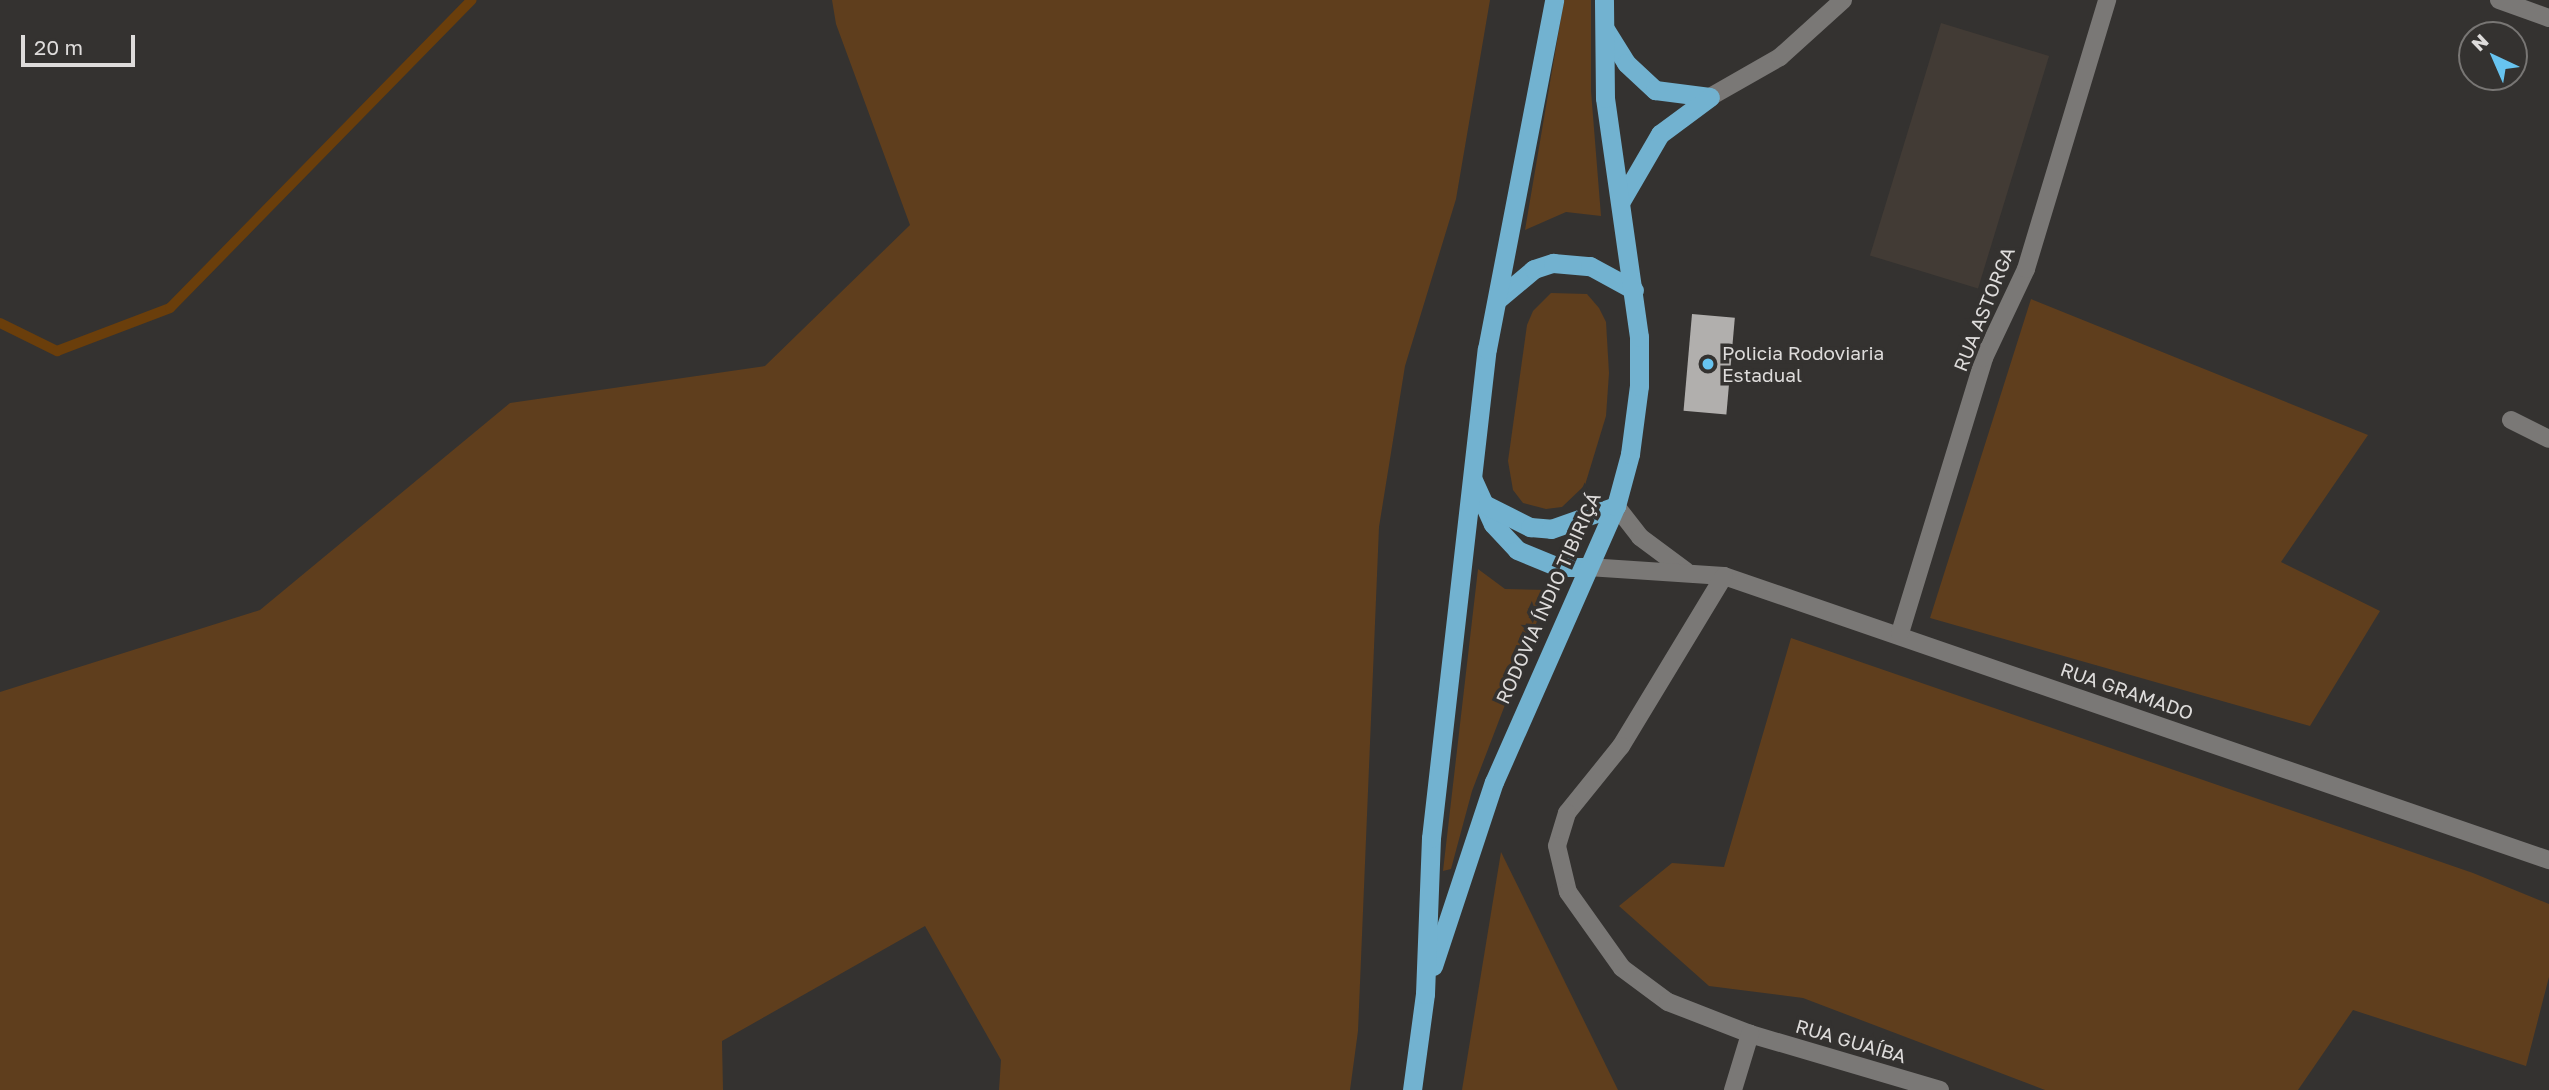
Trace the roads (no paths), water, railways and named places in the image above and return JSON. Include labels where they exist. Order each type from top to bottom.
[{"type":"highway","name":"RODOVIA ÍNDIO TIBIRIÇÁ","points":[[1412,1090],[1425,994],[1432,838],[1471,475],[1497,300],[1554,0]]},
{"type":"highway","name":"RODOVIA ÍNDIO TIBIRIÇÁ","points":[[1425,994],[1494,782],[1616,506],[1639,386],[1634,290],[1605,98],[1604,0]]},
{"type":"highway","points":[[1604,28],[1626,63],[1655,90],[1710,97]]},
{"type":"highway","points":[[1621,201],[1660,134],[1710,97]]},
{"type":"highway","points":[[1497,300],[1534,270],[1553,262],[1590,267],[1634,290]]},
{"type":"highway","points":[[1471,475],[1482,503],[1517,550],[1558,567],[1588,567]]},
{"type":"highway","points":[[1482,503],[1530,527],[1550,528],[1616,506]]},
{"type":"street","points":[[1710,97],[1780,57],[1843,0]]},
{"type":"street","name":"RUA ASTORGA","points":[[1900,633],[1984,358],[2026,269],[2108,0]]},
{"type":"street","points":[[2498,0],[2549,18]]},
{"type":"street","points":[[2511,420],[2549,439]]},
{"type":"street","name":"RUA GRAMADO","points":[[1616,506],[1647,544],[1689,573]]},
{"type":"street","name":"RUA GRAMADO","points":[[1588,567],[1724,576],[1900,633],[2549,860]]},
{"type":"street","name":"RUA GUAÍBA","points":[[1724,576],[1621,747],[1567,813],[1557,846],[1558,863],[1568,892],[1622,968],[1676,1006],[1750,1034],[1940,1090]]},
{"type":"street","points":[[1733,1090],[1750,1034]]},
{"type":"waterway","points":[[0,323],[57,351],[170,308],[472,0]]},
{"type":"place","name":"Policia Rodoviaria Estadual","points":[[1708,364]]}]
